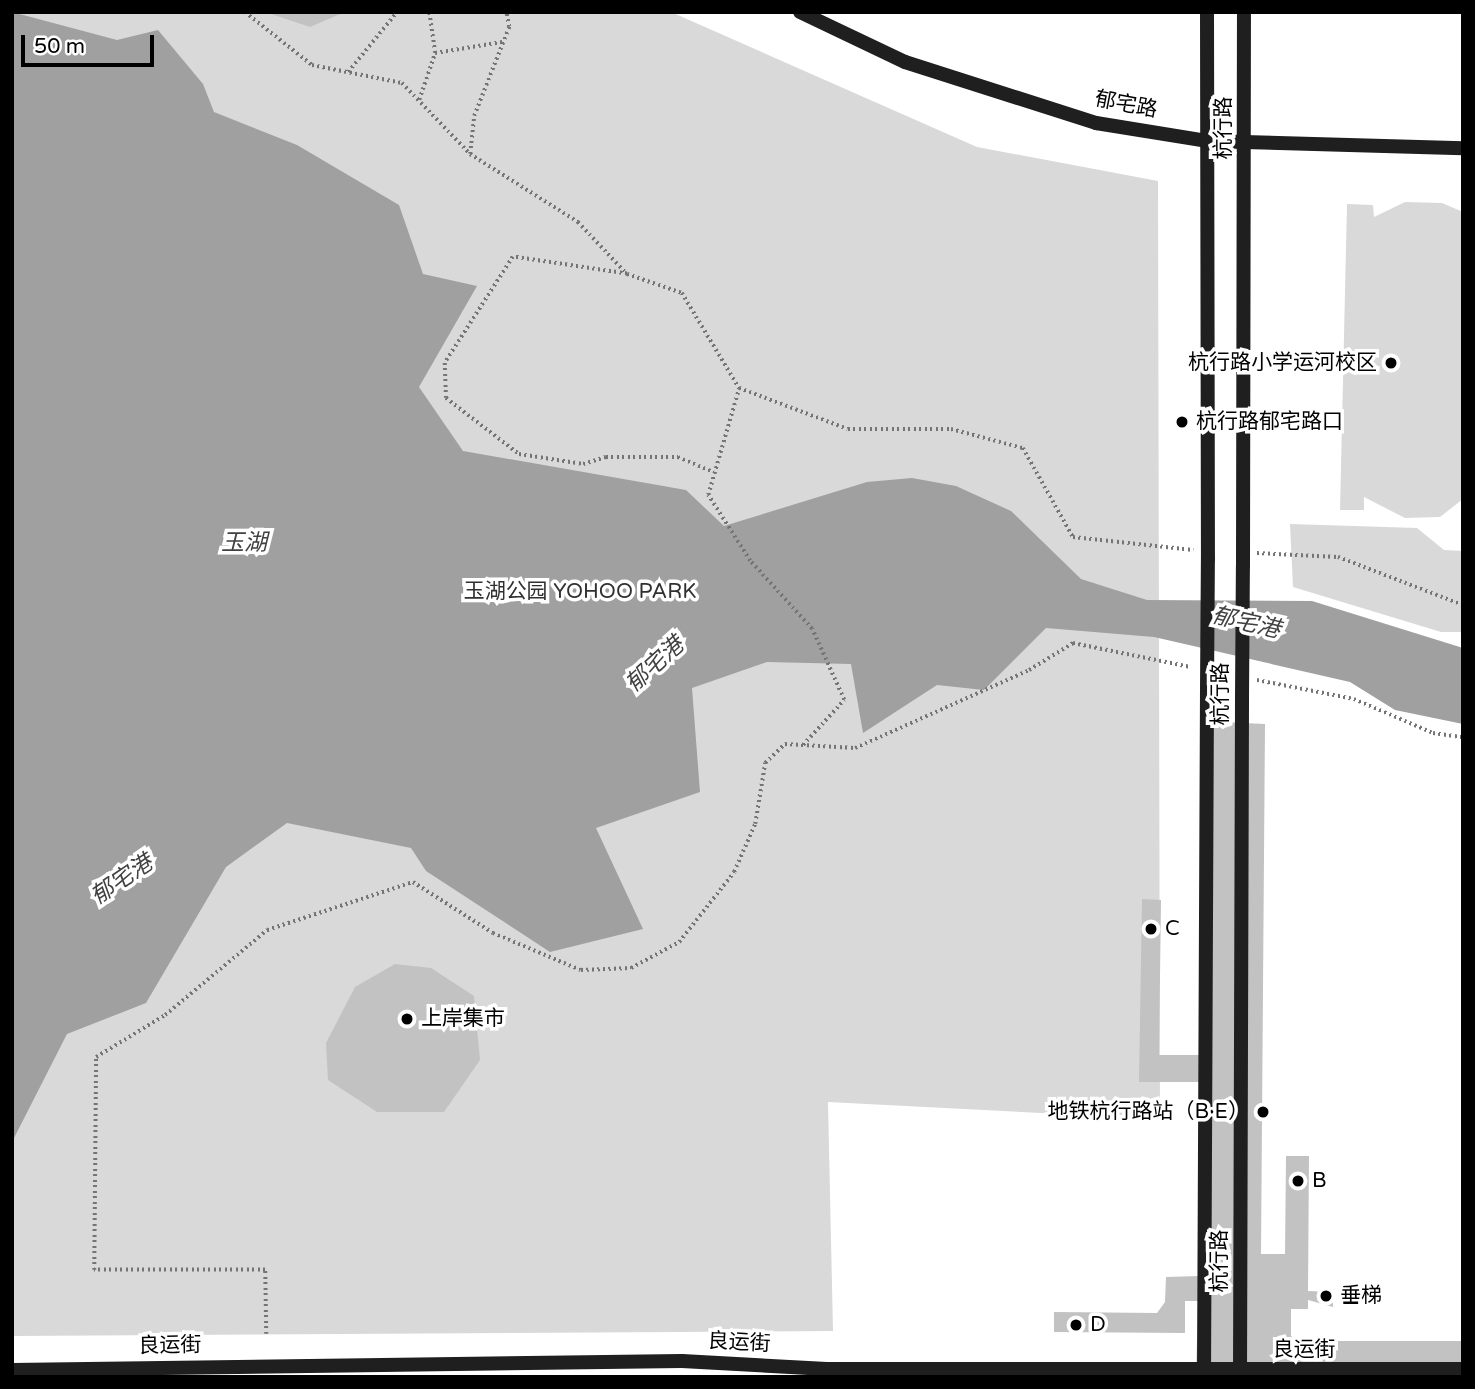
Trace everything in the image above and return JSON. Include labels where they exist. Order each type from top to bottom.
[{"type":"main road","name":"郁宅路","points":[[800,12],[905,62],[974,86],[1096,122],[1207,141],[1463,148]]},
{"type":"main road","name":"杭行路","points":[[1204,1374],[1208,12]]},
{"type":"main road","name":"杭行路","points":[[1240,1374],[1244,12]]},
{"type":"main road","name":"良运街","points":[[12,1370],[682,1361],[1204,1374],[1463,1370]]},
{"type":"path","points":[[245,12],[312,65],[402,83],[470,154],[578,222],[627,274]]},
{"type":"path","points":[[348,72],[397,12]]},
{"type":"path","points":[[419,100],[435,53],[429,12]]},
{"type":"path","points":[[470,154],[474,116],[503,42],[506,12]]},
{"type":"path","points":[[435,53],[503,42]]},
{"type":"path","points":[[714,472],[678,457],[606,457],[583,464],[519,454],[446,398],[445,363],[513,257],[627,274],[682,293],[739,388],[848,429],[951,429],[1023,448],[1073,537],[1123,547],[1208,555]]},
{"type":"path","points":[[739,388],[708,495],[750,561],[812,629],[844,700],[803,745]]},
{"type":"path","points":[[1243,559],[1338,557],[1463,605]]},
{"type":"path","points":[[266,1334],[265,1270],[94,1270],[96,1057],[165,1015],[267,930],[413,882],[493,933],[581,970],[631,968],[679,942],[734,872],[755,824],[765,763],[785,744],[855,748],[1029,670],[1073,643],[1206,670]]},
{"type":"path","points":[[1247,678],[1354,699],[1433,733],[1463,737]]},
{"type":"green space","name":"玉湖公园 YOHOO PARK","points":[[12,12],[671,12],[977,147],[1158,181],[1160,1119],[828,1102],[833,1331],[12,1336]]},
{"type":"green space","name":"杭行路小学运河校区","points":[[1405,202],[1442,203],[1463,212],[1463,499],[1440,517],[1405,518],[1364,497],[1364,510],[1340,510],[1347,204],[1373,205],[1374,217]]},
{"type":"green space","points":[[1290,524],[1417,528],[1444,550],[1463,551],[1463,632],[1441,632],[1293,587]]},
{"type":"water","name":"玉湖","points":[[12,12],[117,40],[158,30],[203,84],[214,112],[297,145],[399,205],[423,274],[477,286],[419,387],[463,451],[686,490],[724,526],[867,482],[912,478],[956,486],[1011,511],[1081,579],[1147,600],[1312,601],[1463,648],[1463,724],[1395,710],[1350,682],[1154,637],[1046,628],[984,690],[937,685],[863,733],[851,664],[767,662],[692,688],[700,792],[596,828],[643,929],[550,952],[426,871],[411,848],[287,823],[226,867],[146,1003],[67,1034],[12,1142]]},
{"type":"building","points":[[265,12],[345,12],[310,27]]},
{"type":"building","points":[[1202,721],[1265,724],[1261,1254],[1285,1254],[1286,1156],[1309,1156],[1308,1291],[1333,1292],[1333,1307],[1308,1300],[1308,1309],[1291,1309],[1291,1336],[1298,1341],[1463,1341],[1463,1377],[1196,1377],[1198,1301],[1185,1301],[1185,1333],[1054,1332],[1054,1312],[1157,1313],[1165,1302],[1166,1277],[1199,1276],[1201,1082],[1139,1082],[1142,899],[1161,900],[1159,1055],[1201,1055]]},
{"type":"building","name":"上岸集市","points":[[395,964],[431,968],[474,996],[480,1060],[444,1112],[377,1112],[328,1080],[326,1043],[355,987]]},
{"type":"place","name":"杭行路小学运河校区","points":[[1391,363]]},
{"type":"place","name":"杭行路郁宅路口","points":[[1182,422]]},
{"type":"place","name":"C","points":[[1151,929]]},
{"type":"place","name":"上岸集市","points":[[407,1019]]},
{"type":"place","name":"地铁杭行路站（B·E）","points":[[1263,1112]]},
{"type":"place","name":"B","points":[[1298,1181]]},
{"type":"place","name":"垂梯","points":[[1326,1296]]},
{"type":"place","name":"D","points":[[1076,1325]]},
{"type":"water label","name":"郁宅港","points":[[1246,623]]},
{"type":"water label","name":"郁宅港","points":[[655,665]]},
{"type":"water label","name":"郁宅港","points":[[122,880]]}]
